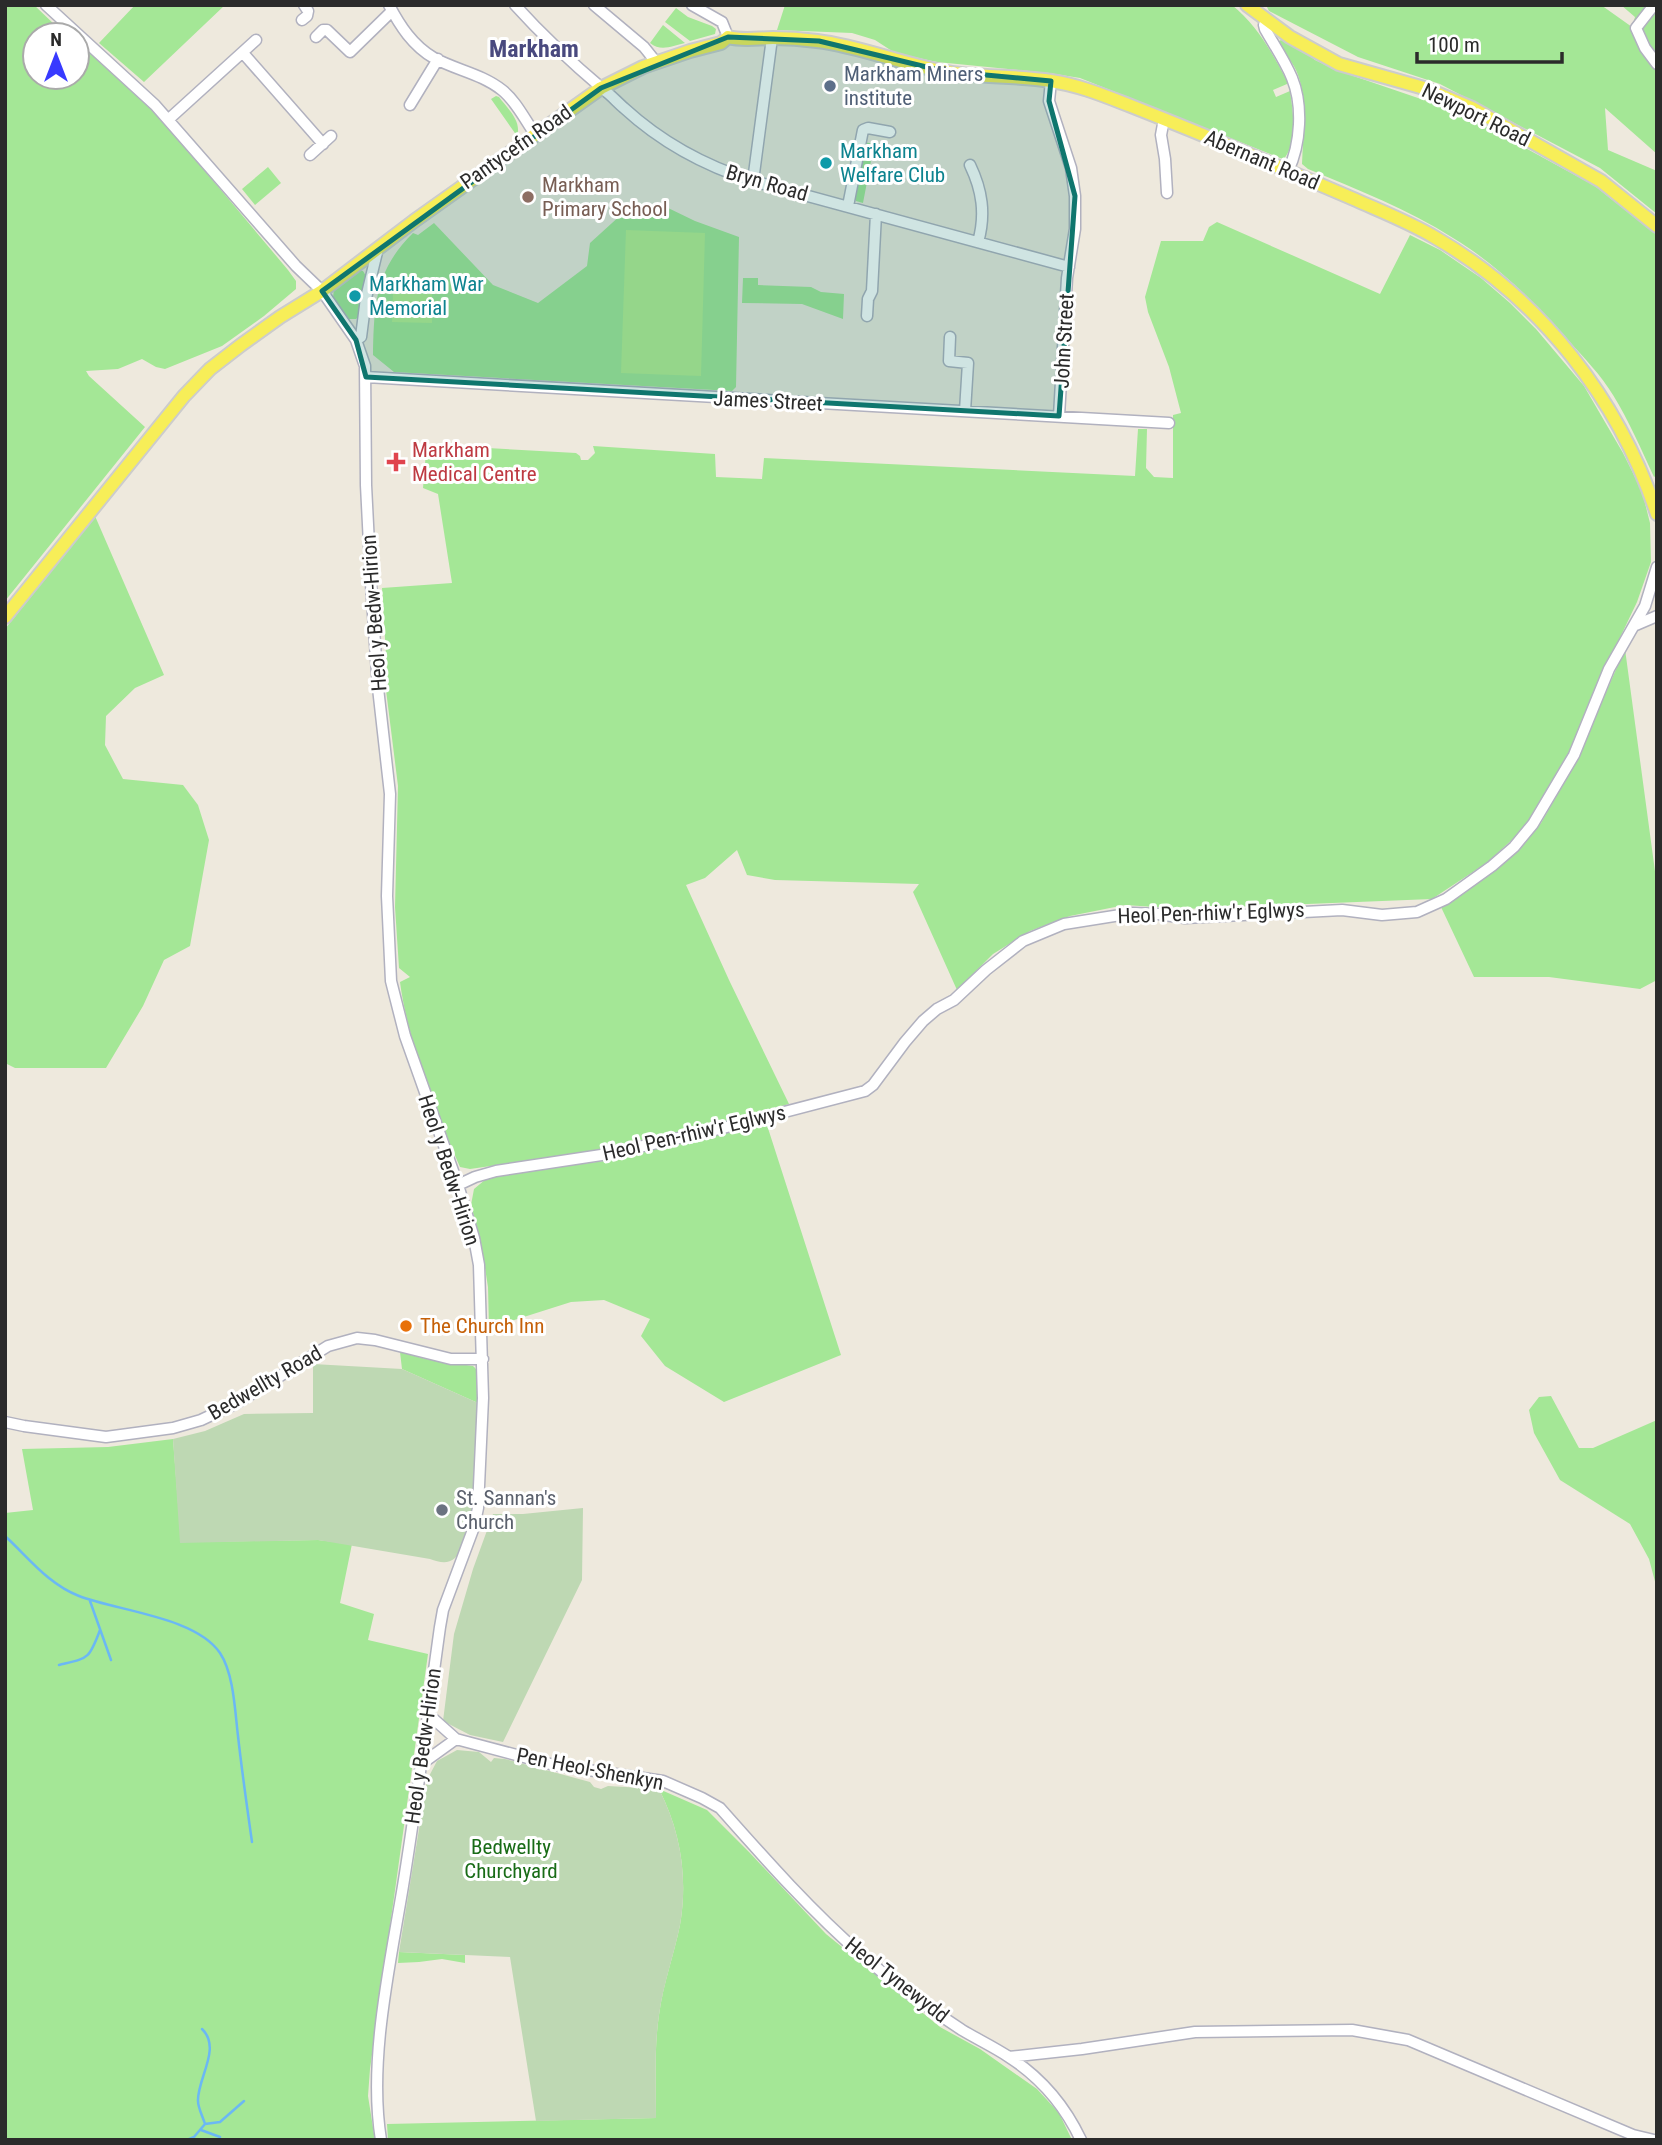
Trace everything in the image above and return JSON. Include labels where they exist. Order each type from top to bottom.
[{"type":"main road","name":"Newport Road","points":[[1247,5],[1311,50],[1339,64],[1424,88],[1472,108],[1601,181],[1657,226]]},
{"type":"main road","name":"Pantycefn Road","points":[[5,617],[184,396],[210,369],[601,88],[656,62],[721,43],[728,37]]},
{"type":"main road","name":"Abernant Road","points":[[728,37],[819,41],[943,71],[1051,81],[1079,87],[1288,171],[1436,237],[1480,267],[1545,324],[1593,383],[1636,459],[1657,514]]},
{"type":"street","name":"Heol y Bedw-Hirion","points":[[46,5],[169,119],[296,266],[322,291],[356,340],[365,366],[366,485],[377,688],[390,794],[387,896],[390,972],[405,1035],[474,1238],[479,1265],[484,1398],[478,1508],[474,1527],[443,1610],[387,1987],[376,2102],[382,2140]]},
{"type":"street","points":[[302,20],[308,11],[304,5]]},
{"type":"street","name":"Bryn Road","points":[[515,5],[559,52],[656,134],[710,165],[753,181],[1069,267]]},
{"type":"street","points":[[594,5],[644,47],[656,62]]},
{"type":"street","points":[[692,5],[722,22],[728,37]]},
{"type":"street","points":[[1654,5],[1636,28],[1645,48],[1657,64]]},
{"type":"street","points":[[316,37],[323,30],[327,30],[350,52],[391,8],[411,39],[438,59],[503,91],[535,134]]},
{"type":"street","points":[[1267,21],[1265,29],[1293,80],[1297,97],[1297,145],[1288,171]]},
{"type":"street","points":[[753,181],[772,38]]},
{"type":"street","points":[[169,119],[256,40]]},
{"type":"street","points":[[243,53],[323,144]]},
{"type":"street","points":[[410,105],[438,59]]},
{"type":"street","name":"John Street","points":[[1051,81],[1049,101],[1071,168],[1076,196],[1059,416]]},
{"type":"street","points":[[1164,119],[1161,135],[1167,193]]},
{"type":"street","points":[[848,206],[863,130],[868,128],[890,132]]},
{"type":"street","points":[[310,155],[331,136]]},
{"type":"street","points":[[970,165],[981,191],[983,206],[983,222],[978,242]]},
{"type":"street","points":[[867,316],[868,299],[872,291],[876,214]]},
{"type":"street","points":[[356,340],[361,337],[366,298],[378,247]]},
{"type":"street","points":[[950,337],[949,361],[968,362],[965,411]]},
{"type":"street","name":"James Street","points":[[366,377],[1169,423]]},
{"type":"street","name":"Heol Pen-rhiw'r Eglwys","points":[[458,1185],[496,1171],[608,1154],[723,1128],[865,1091],[873,1085],[923,1021],[937,1009],[954,1000],[986,970],[1023,942],[1063,924],[1133,913],[1185,918],[1342,909],[1382,915],[1417,912],[1446,899],[1492,866],[1514,847],[1533,824],[1574,755],[1609,669],[1645,606],[1657,567]]},
{"type":"street","points":[[1635,625],[1657,616]]},
{"type":"street","name":"Bedwellty Road","points":[[5,1422],[106,1437],[173,1428],[201,1420],[237,1403],[328,1346],[357,1338],[444,1358],[483,1359]]},
{"type":"street","name":"Pen Heol-Shenkyn","points":[[428,1714],[456,1739],[554,1765],[663,1781],[720,1808]]},
{"type":"street","points":[[420,1765],[456,1739]]},
{"type":"street","name":"Heol Tynewydd","points":[[720,1808],[813,1911],[865,1958],[963,2031],[1009,2057],[1046,2089],[1068,2113],[1081,2140]]},
{"type":"street","points":[[1009,2057],[1195,2032],[1352,2029],[1408,2040],[1633,2135],[1654,2140]]},
{"type":"highlighted area","points":[[728,37],[819,41],[943,71],[1051,81],[1049,101],[1075,196],[1059,416],[366,377],[356,340],[322,291],[601,88]]},
{"type":"green space","points":[[5,5],[34,5],[51,21],[21,21],[21,91],[91,91],[91,53],[169,128],[288,270],[296,281],[296,289],[222,346],[165,369],[142,359],[118,369],[86,371],[145,427],[5,601]]},
{"type":"green space","points":[[135,5],[225,5],[144,82],[99,43]]},
{"type":"green space","points":[[785,5],[1232,5],[1257,31],[1287,81],[1287,84],[1273,90],[1276,97],[1290,91],[1293,126],[1291,144],[1284,159],[1280,158],[1080,78],[937,62],[895,53],[875,40],[852,33],[777,30]]},
{"type":"green space","points":[[1266,5],[1601,5],[1632,27],[1635,17],[1621,5],[1657,5],[1657,154],[1605,108],[1608,150],[1657,171],[1657,214],[1600,168],[1440,84],[1358,57],[1269,11]]},
{"type":"green space","points":[[676,8],[688,17],[712,26],[716,29],[715,34],[690,41],[665,22]]},
{"type":"green space","points":[[663,25],[685,43],[662,48],[650,43]]},
{"type":"green space","points":[[1281,40],[1336,70],[1459,112],[1595,186],[1657,235],[1657,475],[1654,477],[1624,415],[1603,381],[1515,285],[1469,249],[1436,228],[1302,164],[1303,97],[1296,71],[1277,42]]},
{"type":"green space","points":[[496,96],[516,120],[517,136],[491,99]]},
{"type":"green space","points":[[864,142],[894,148],[892,161],[862,156]]},
{"type":"green space","points":[[861,159],[871,161],[863,203],[855,198]]},
{"type":"green space","points":[[268,167],[281,183],[255,205],[242,189]]},
{"type":"green space","points":[[634,203],[664,206],[739,237],[736,387],[732,391],[394,372],[373,355],[374,320],[379,290],[391,261],[413,233],[418,235],[434,223],[493,285],[538,303],[587,266],[590,243]]},
{"type":"green space","points":[[1217,222],[1380,294],[1410,235],[1440,250],[1481,278],[1536,329],[1584,386],[1623,453],[1642,491],[1650,523],[1651,562],[1637,602],[1605,669],[1581,731],[1531,822],[1488,862],[1432,899],[1185,909],[1125,905],[1070,916],[1030,931],[993,954],[957,990],[913,892],[919,884],[775,880],[747,875],[737,850],[705,878],[686,885],[789,1104],[698,1129],[608,1149],[470,1169],[460,1167],[433,1100],[409,1029],[400,982],[410,977],[399,968],[395,907],[398,786],[386,690],[382,588],[452,583],[438,494],[423,488],[426,452],[434,445],[576,453],[581,460],[588,460],[595,453],[593,446],[715,454],[716,477],[762,479],[764,458],[1135,476],[1138,429],[1147,429],[1146,468],[1154,477],[1173,478],[1173,415],[1181,413],[1169,367],[1145,297],[1161,241],[1203,241],[1209,227]]},
{"type":"green space","points":[[626,230],[705,233],[701,376],[621,373]]},
{"type":"green space","points":[[357,270],[363,271],[366,276],[359,316],[349,319],[333,298],[334,288]]},
{"type":"green space","points":[[743,278],[758,278],[758,285],[811,287],[821,292],[844,294],[843,319],[802,304],[742,303]]},
{"type":"green space","points":[[393,294],[432,294],[432,323],[392,322]]},
{"type":"green space","points":[[95,516],[164,675],[135,688],[106,716],[105,745],[123,779],[183,785],[198,805],[209,840],[190,946],[164,960],[143,1006],[106,1068],[15,1068],[5,1063],[5,629]]},
{"type":"green space","points":[[1625,649],[1657,886],[1657,980],[1640,989],[1549,977],[1474,977],[1441,907],[1468,890],[1512,855],[1541,823],[1573,767]]},
{"type":"green space","points":[[766,1122],[841,1355],[724,1402],[665,1366],[641,1336],[650,1319],[604,1300],[571,1302],[489,1328],[488,1287],[471,1205],[474,1189],[486,1179],[496,1175],[612,1160]]},
{"type":"green space","points":[[400,1352],[473,1366],[479,1377],[479,1402],[402,1369]]},
{"type":"green space","points":[[313,1364],[402,1369],[478,1403],[472,1509],[468,1530],[455,1558],[440,1562],[318,1540],[180,1543],[173,1439],[205,1431],[244,1414],[313,1413]]},
{"type":"green space","points":[[1551,1396],[1579,1448],[1593,1448],[1657,1420],[1657,1589],[1649,1559],[1630,1524],[1560,1480],[1534,1433],[1529,1410],[1539,1397]]},
{"type":"green space","points":[[173,1439],[181,1542],[318,1540],[352,1544],[340,1603],[374,1614],[368,1640],[428,1654],[370,2069],[368,2096],[375,2140],[5,2140],[5,1513],[33,1510],[22,1449],[108,1447]]},
{"type":"green space","points":[[583,1508],[582,1580],[503,1742],[470,1735],[443,1721],[454,1634],[493,1514]]},
{"type":"green space","name":"Bedwellty Churchyard","points":[[457,1750],[479,1752],[491,1762],[494,1758],[505,1759],[590,1782],[601,1789],[608,1786],[659,1789],[673,1822],[681,1856],[683,1890],[680,1925],[657,2028],[656,2118],[536,2121],[510,1957],[399,1952],[427,1780],[437,1761]]},
{"type":"green space","points":[[659,1789],[707,1810],[826,1934],[940,2027],[980,2049],[1037,2089],[1059,2113],[1072,2140],[388,2140],[387,2124],[656,2118],[657,2028],[680,1925],[683,1890],[681,1856],[673,1822]]},
{"type":"green space","points":[[399,1952],[465,1955],[465,1963],[442,1959],[398,1963]]},
{"type":"waterway","points":[[5,1536],[48,1577],[68,1591],[175,1623],[209,1641],[220,1653],[233,1693],[252,1842]]},
{"type":"waterway","points":[[90,1601],[111,1660]]},
{"type":"waterway","points":[[59,1665],[86,1656],[100,1630]]},
{"type":"waterway","points":[[187,2140],[194,2137],[205,2124],[198,2101],[210,2045],[202,2029]]},
{"type":"waterway","points":[[205,2124],[220,2122],[244,2101]]},
{"type":"waterway","points":[[201,2130],[220,2137]]},
{"type":"place","name":"Markham Miners institute","points":[[830,86]]},
{"type":"place","name":"Markham Welfare Club","points":[[826,163]]},
{"type":"place","name":"Markham Primary School","points":[[528,197]]},
{"type":"place","name":"Markham War Memorial","points":[[355,296]]},
{"type":"place","name":"Markham Medical Centre","points":[[396,462]]},
{"type":"place","name":"The Church Inn","points":[[406,1326]]},
{"type":"place","name":"St. Sannan's Church","points":[[442,1510]]},
{"type":"district","name":"Markham","points":[[534,49]]}]
